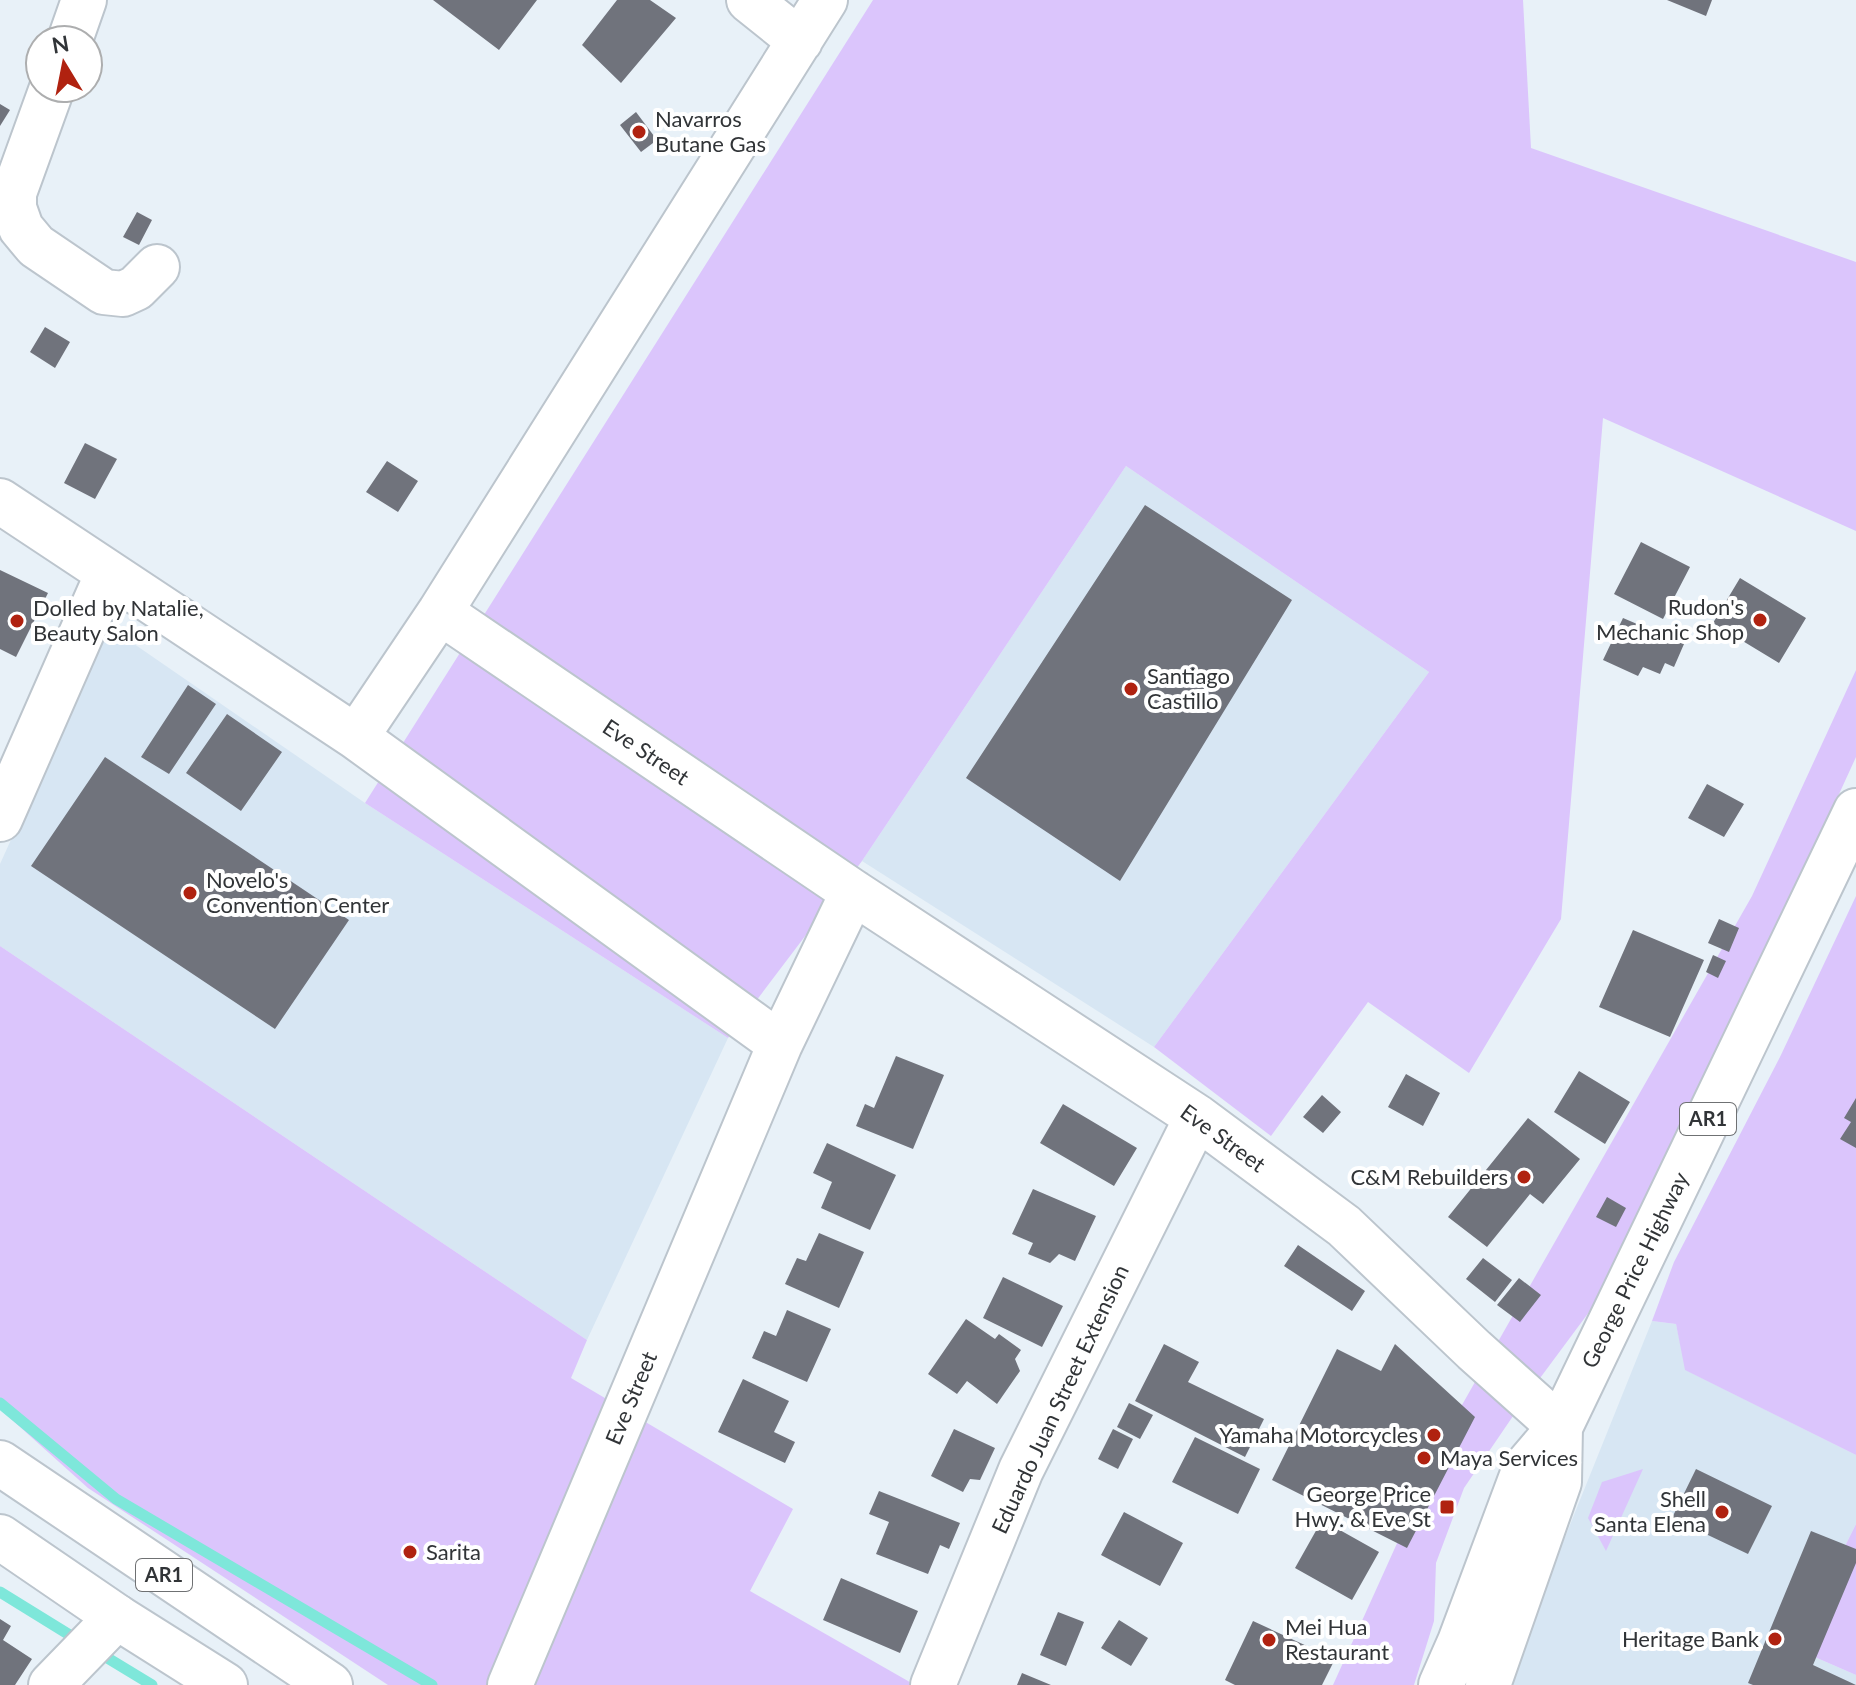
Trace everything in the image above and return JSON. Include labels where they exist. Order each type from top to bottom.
[{"type":"main road","points":[[76,24],[84,0]]},
{"type":"main road","points":[[749,0],[800,41]]},
{"type":"main road","points":[[356,737],[440,612],[825,0]]},
{"type":"main road","points":[[46,104],[14,193],[14,208],[21,228],[36,246],[104,292],[123,294],[136,288],[157,267]]},
{"type":"main road","points":[[0,501],[356,737],[780,1044]]},
{"type":"main road","points":[[0,819],[108,573]]},
{"type":"main road","name":"Eve Street","points":[[440,612],[853,892],[1197,1117],[1344,1226],[1560,1427]]},
{"type":"main road","name":"George Price Highway","points":[[1441,1685],[1525,1468],[1560,1427],[1856,811]]},
{"type":"main road","name":"Eve Street","points":[[510,1685],[780,1044],[853,892]]},
{"type":"main road","name":"Eduardo Juan Street Extension","points":[[933,1685],[1021,1470],[1197,1117]]},
{"type":"main road","name":"George Price Highway","points":[[1488,1685],[1559,1482],[1560,1427]]},
{"type":"main road","name":"AR1","points":[[0,1463],[330,1685]]},
{"type":"main road","name":"AR1","points":[[0,1537],[117,1617],[225,1685]]},
{"type":"main road","points":[[51,1685],[117,1617]]},
{"type":"shaded area","points":[[873,0],[1523,0],[1531,148],[1856,262],[1856,531],[1603,418],[1561,919],[1469,1073],[1368,1002],[1271,1136],[1154,1047],[1429,672],[1126,466],[862,861],[728,1038],[365,803]]},
{"type":"shaded area","points":[[1126,466],[1429,672],[1154,1047],[862,861]]},
{"type":"shaded area","points":[[108,626],[365,803],[728,1038],[587,1340],[0,946],[0,864]]},
{"type":"shaded area","points":[[1856,670],[1856,757],[1785,912],[1595,1304],[1464,1488],[1436,1563],[1434,1621],[1414,1685],[1333,1685],[1450,1426],[1752,896]]},
{"type":"shaded area","points":[[1856,896],[1856,1455],[1685,1370],[1676,1324],[1652,1321],[1674,1262],[1780,1057]]},
{"type":"shaded area","points":[[0,946],[587,1340],[571,1378],[793,1509],[750,1591],[915,1685],[388,1685],[88,1488],[0,1409]]},
{"type":"shaded area","points":[[1652,1321],[1676,1324],[1686,1370],[1856,1455],[1856,1524],[1794,1648],[1856,1675],[1856,1685],[1513,1685],[1516,1659]]},
{"type":"shaded area","points":[[1643,1469],[1606,1551],[1588,1518],[1602,1482]]},
{"type":"shaded area","points":[[1856,1524],[1856,1675],[1794,1648]]},
{"type":"building","points":[[433,0],[537,0],[499,50]]},
{"type":"building","points":[[617,0],[650,0],[676,18],[621,83],[582,45]]},
{"type":"building","points":[[1667,0],[1712,0],[1706,16]]},
{"type":"building","points":[[0,104],[10,110],[0,126]]},
{"type":"building","name":"Navarros Butane Gas","points":[[636,112],[657,140],[641,152],[620,125]]},
{"type":"building","points":[[137,212],[152,220],[139,245],[123,237]]},
{"type":"building","points":[[45,327],[70,342],[55,368],[30,352]]},
{"type":"building","points":[[85,443],[117,459],[95,499],[64,483]]},
{"type":"building","points":[[387,461],[418,481],[398,512],[366,492]]},
{"type":"building","name":"Santiago Castillo","points":[[1145,505],[1292,600],[1120,881],[966,778]]},
{"type":"building","points":[[1641,542],[1690,567],[1663,619],[1614,594]]},
{"type":"building","name":"Dolled by Natalie, Beauty Salon","points":[[0,570],[48,593],[16,657],[0,649]]},
{"type":"building","name":"Rudon's Mechanic Shop","points":[[1740,578],[1806,618],[1779,663],[1713,623]]},
{"type":"building","points":[[1623,618],[1684,644],[1674,667],[1665,663],[1660,674],[1643,667],[1638,676],[1603,660]]},
{"type":"building","points":[[188,685],[216,704],[169,774],[141,757]]},
{"type":"building","points":[[227,714],[282,752],[241,811],[186,773]]},
{"type":"building","name":"Novelo's Convention Center","points":[[105,757],[349,920],[275,1029],[31,866]]},
{"type":"building","points":[[1707,784],[1744,804],[1724,837],[1688,818]]},
{"type":"building","points":[[1719,919],[1739,928],[1729,952],[1708,943]]},
{"type":"building","points":[[1633,930],[1704,960],[1670,1037],[1599,1007]]},
{"type":"building","points":[[1713,955],[1726,961],[1718,978],[1706,972]]},
{"type":"building","points":[[896,1056],[944,1075],[913,1149],[856,1126],[865,1104],[874,1108]]},
{"type":"building","points":[[1579,1071],[1630,1102],[1605,1144],[1554,1112]]},
{"type":"building","points":[[1406,1074],[1440,1093],[1423,1126],[1388,1107]]},
{"type":"building","points":[[1322,1095],[1341,1112],[1323,1133],[1303,1117]]},
{"type":"building","points":[[1856,1098],[1856,1148],[1840,1139],[1851,1122],[1844,1118]]},
{"type":"building","points":[[1063,1104],[1137,1148],[1114,1186],[1040,1143]]},
{"type":"building","name":"C&M Rebuilders","points":[[1528,1118],[1580,1159],[1543,1204],[1530,1194],[1487,1247],[1448,1217]]},
{"type":"building","points":[[827,1143],[896,1175],[870,1230],[821,1208],[832,1182],[813,1173]]},
{"type":"building","points":[[1033,1189],[1096,1216],[1075,1261],[1059,1254],[1050,1263],[1028,1254],[1033,1243],[1012,1234]]},
{"type":"building","points":[[1607,1197],[1626,1208],[1616,1227],[1596,1217]]},
{"type":"building","points":[[819,1233],[864,1252],[839,1308],[785,1284],[797,1258],[806,1261]]},
{"type":"building","points":[[1298,1245],[1365,1291],[1352,1311],[1284,1266]]},
{"type":"building","points":[[1483,1258],[1512,1280],[1495,1302],[1466,1279]]},
{"type":"building","points":[[1003,1277],[1063,1306],[1042,1347],[983,1318]]},
{"type":"building","points":[[1519,1278],[1541,1295],[1520,1322],[1497,1305]]},
{"type":"building","points":[[787,1310],[831,1329],[807,1382],[752,1358],[764,1331],[776,1336]]},
{"type":"building","points":[[966,1319],[995,1339],[999,1334],[1021,1350],[1015,1359],[1020,1371],[997,1404],[967,1381],[957,1394],[928,1374]]},
{"type":"building","points":[[1164,1344],[1199,1362],[1188,1382],[1264,1419],[1245,1457],[1135,1401]]},
{"type":"building","points":[[1395,1344],[1475,1417],[1407,1548],[1272,1480],[1337,1349],[1381,1371]]},
{"type":"building","points":[[743,1379],[789,1401],[774,1432],[795,1442],[785,1463],[718,1432]]},
{"type":"building","points":[[1129,1403],[1153,1415],[1140,1439],[1117,1427]]},
{"type":"building","points":[[954,1429],[995,1448],[980,1480],[970,1479],[963,1492],[931,1476]]},
{"type":"building","points":[[1113,1429],[1133,1439],[1118,1469],[1098,1459]]},
{"type":"building","points":[[1195,1437],[1260,1469],[1238,1514],[1172,1482]]},
{"type":"building","name":"Shell Santa Elena","points":[[1696,1469],[1772,1506],[1748,1554],[1672,1518]]},
{"type":"building","points":[[879,1491],[960,1523],[949,1549],[940,1545],[928,1574],[876,1554],[889,1522],[869,1514]]},
{"type":"building","points":[[1124,1512],[1183,1543],[1160,1586],[1101,1555]]},
{"type":"building","points":[[1322,1520],[1379,1552],[1352,1600],[1295,1568]]},
{"type":"building","points":[[1811,1531],[1856,1549],[1856,1563],[1813,1665],[1856,1685],[1753,1685],[1748,1683]]},
{"type":"building","points":[[841,1578],[918,1611],[900,1653],[823,1620]]},
{"type":"building","points":[[1058,1612],[1084,1622],[1066,1666],[1040,1655]]},
{"type":"building","points":[[0,1619],[11,1626],[3,1640],[32,1659],[15,1685],[0,1685]]},
{"type":"building","points":[[1119,1620],[1148,1638],[1131,1666],[1101,1648]]},
{"type":"building","name":"Mei Hua Restaurant","points":[[1253,1621],[1335,1659],[1322,1685],[1235,1685],[1225,1680]]},
{"type":"building","points":[[1022,1673],[1051,1685],[1017,1685]]},
{"type":"waterway","points":[[0,1403],[116,1499],[432,1685]]},
{"type":"waterway","points":[[0,1592],[81,1642]]},
{"type":"waterway","points":[[96,1651],[152,1685]]},
{"type":"place","name":"Navarros Butane Gas","points":[[639,132]]},
{"type":"place","name":"Rudon's Mechanic Shop","points":[[1760,620]]},
{"type":"place","name":"Dolled by Natalie, Beauty Salon","points":[[17,621]]},
{"type":"place","name":"Santiago Castillo","points":[[1131,689]]},
{"type":"place","name":"Novelo's Convention Center","points":[[190,893]]},
{"type":"place","name":"C&M Rebuilders","points":[[1524,1177]]},
{"type":"place","name":"Yamaha Motorcycles","points":[[1434,1435]]},
{"type":"place","name":"Maya Services","points":[[1424,1458]]},
{"type":"place","name":"George Price Hwy. & Eve St","points":[[1447,1507]]},
{"type":"place","name":"Shell Santa Elena","points":[[1722,1512]]},
{"type":"place","name":"Sarita","points":[[410,1552]]},
{"type":"place","name":"Heritage Bank","points":[[1775,1639]]},
{"type":"place","name":"Mei Hua Restaurant","points":[[1269,1640]]}]
